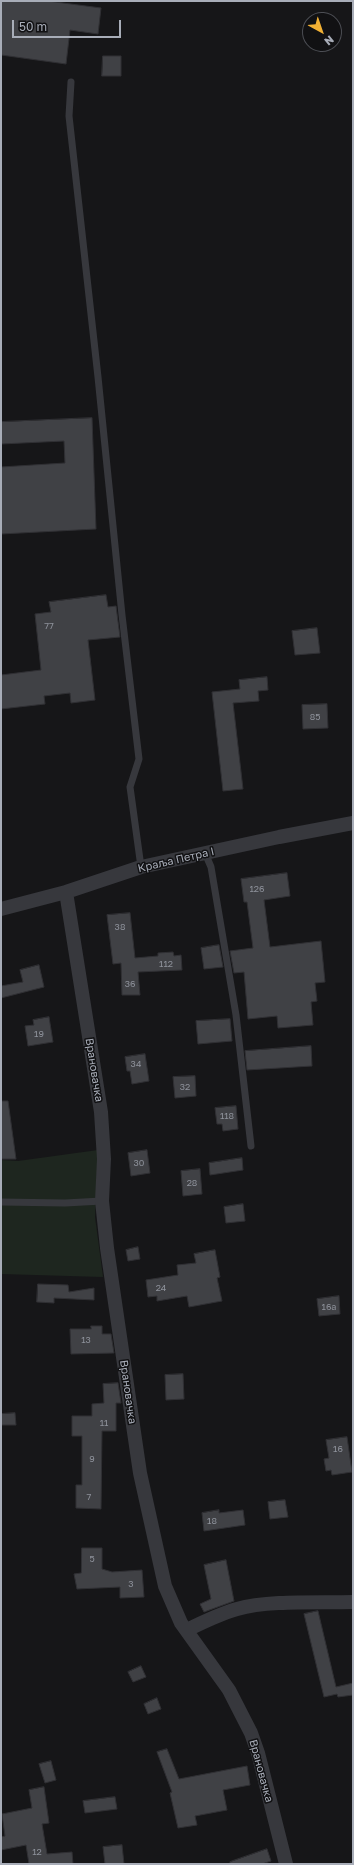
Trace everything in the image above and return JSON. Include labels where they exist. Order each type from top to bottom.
[{"type":"street","name":"Краља Петра I","points":[[1,909],[66,892],[141,867],[279,837],[353,823]]},
{"type":"street","name":"Врановачка","points":[[66,892],[101,1112],[104,1159],[102,1201],[107,1248],[140,1473],[165,1586],[181,1623],[229,1690],[251,1733],[258,1753],[286,1864]]},
{"type":"street","points":[[187,1630],[208,1619],[238,1608],[266,1604],[353,1602]]},
{"type":"lane","points":[[71,82],[69,116],[139,759],[130,787],[141,867]]},
{"type":"lane","points":[[205,853],[211,868],[236,1015],[251,1146]]},
{"type":"lane","points":[[1,1202],[65,1203],[102,1201]]},
{"type":"shaded area","points":[[98,1150],[95,1217],[103,1277],[1,1274],[1,1160],[18,1161]]},
{"type":"building","points":[[1,1],[48,1],[101,8],[98,34],[70,30],[66,64],[1,55]]},
{"type":"building","points":[[103,56],[121,56],[121,76],[102,76]]},
{"type":"building","points":[[92,418],[96,529],[1,534],[1,467],[65,463],[64,441],[1,444],[1,422]]},
{"type":"building","points":[[106,595],[108,607],[116,606],[120,637],[88,640],[95,700],[71,703],[70,693],[44,696],[45,704],[1,709],[1,675],[41,670],[35,614],[51,612],[49,602]]},
{"type":"building","points":[[317,628],[320,653],[295,655],[292,631]]},
{"type":"building","points":[[267,677],[268,690],[258,691],[259,701],[233,703],[243,789],[223,791],[212,692],[240,689],[239,680]]},
{"type":"building","points":[[327,704],[328,728],[303,729],[302,705]]},
{"type":"building","points":[[287,873],[290,896],[264,900],[270,947],[321,941],[325,982],[315,983],[317,1001],[311,1002],[313,1025],[278,1028],[277,1016],[248,1019],[244,972],[234,973],[230,951],[253,948],[247,902],[244,902],[241,879]]},
{"type":"building","points":[[130,913],[135,958],[158,956],[158,953],[173,952],[174,956],[181,955],[182,970],[138,972],[140,995],[122,995],[121,963],[113,964],[107,915]]},
{"type":"building","points":[[219,945],[223,967],[204,969],[201,948]]},
{"type":"building","points":[[39,965],[44,987],[1,998],[1,986],[23,982],[20,970]]},
{"type":"building","points":[[49,1017],[53,1042],[28,1046],[25,1026],[34,1025],[33,1020]]},
{"type":"building","points":[[230,1019],[232,1041],[198,1044],[196,1021]]},
{"type":"building","points":[[311,1046],[312,1066],[247,1070],[245,1051]]},
{"type":"building","points":[[145,1054],[149,1081],[132,1084],[130,1071],[127,1071],[125,1057]]},
{"type":"building","points":[[195,1076],[196,1096],[175,1098],[173,1077]]},
{"type":"building","points":[[1,1101],[8,1101],[16,1159],[1,1159]]},
{"type":"building","points":[[236,1106],[238,1129],[223,1131],[222,1124],[217,1124],[215,1108]]},
{"type":"building","points":[[147,1150],[150,1173],[131,1176],[128,1153]]},
{"type":"building","points":[[242,1158],[243,1170],[210,1175],[209,1163]]},
{"type":"building","points":[[200,1169],[202,1194],[183,1196],[181,1171]]},
{"type":"building","points":[[243,1204],[245,1221],[226,1223],[224,1207]]},
{"type":"building","points":[[138,1247],[140,1259],[128,1261],[126,1250]]},
{"type":"building","points":[[215,1250],[220,1277],[217,1278],[222,1301],[189,1307],[187,1296],[157,1301],[157,1296],[148,1297],[146,1280],[178,1275],[177,1265],[196,1263],[194,1254]]},
{"type":"building","points":[[38,1284],[68,1285],[69,1292],[94,1288],[94,1300],[54,1298],[54,1303],[37,1302]]},
{"type":"building","points":[[339,1296],[340,1314],[319,1316],[317,1299]]},
{"type":"building","points":[[91,1326],[102,1326],[102,1334],[111,1334],[114,1353],[71,1354],[70,1329],[91,1329]]},
{"type":"building","points":[[183,1374],[184,1399],[166,1400],[165,1375]]},
{"type":"building","points":[[118,1383],[121,1403],[116,1403],[116,1431],[102,1431],[101,1509],[76,1508],[76,1485],[82,1485],[82,1436],[72,1436],[72,1416],[92,1416],[92,1404],[104,1403],[103,1384]]},
{"type":"building","points":[[15,1413],[16,1425],[1,1425],[1,1414]]},
{"type":"building","points":[[347,1437],[352,1472],[332,1475],[331,1470],[326,1471],[324,1459],[329,1458],[326,1440]]},
{"type":"building","points":[[285,1500],[288,1517],[270,1519],[268,1502]]},
{"type":"building","points":[[219,1510],[219,1513],[243,1510],[245,1525],[204,1531],[202,1513]]},
{"type":"building","points":[[82,1548],[102,1548],[102,1569],[112,1572],[142,1570],[144,1597],[120,1598],[120,1587],[77,1589],[74,1574],[81,1573]]},
{"type":"building","points":[[226,1560],[234,1601],[204,1612],[200,1604],[211,1599],[204,1565]]},
{"type":"building","points":[[318,1611],[336,1687],[353,1683],[353,1695],[338,1697],[337,1694],[324,1697],[304,1614]]},
{"type":"building","points":[[141,1666],[146,1677],[133,1682],[128,1672]]},
{"type":"building","points":[[157,1698],[161,1709],[148,1714],[144,1704]]},
{"type":"building","points":[[167,1749],[179,1779],[247,1766],[250,1785],[223,1790],[227,1810],[195,1816],[197,1825],[178,1828],[170,1793],[172,1792],[157,1752]]},
{"type":"building","points":[[51,1761],[56,1780],[45,1783],[39,1764]]},
{"type":"building","points":[[44,1787],[49,1823],[42,1824],[47,1854],[72,1852],[73,1864],[29,1864],[26,1845],[1,1850],[1,1837],[5,1836],[2,1814],[32,1808],[29,1790]]},
{"type":"building","points":[[115,1797],[117,1809],[85,1813],[83,1801]]},
{"type":"building","points":[[122,1845],[124,1864],[105,1864],[103,1847]]},
{"type":"building","points":[[267,1849],[271,1861],[262,1864],[230,1864],[230,1862]]}]
